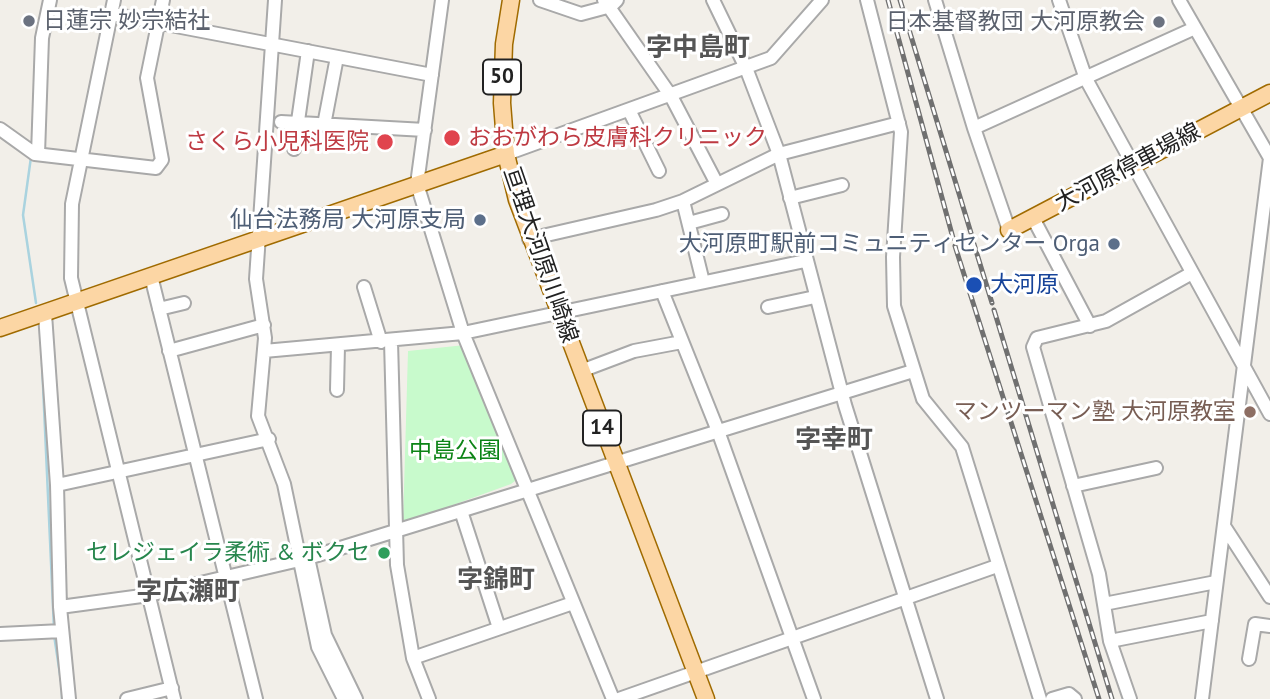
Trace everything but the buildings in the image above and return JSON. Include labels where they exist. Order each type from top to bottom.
[{"type":"main road","name":"50","points":[[506,154],[502,71],[511,0]]},
{"type":"main road","name":"大河原停車場線","points":[[1009,230],[1270,93]]},
{"type":"main road","name":"亘理大河原川崎線","points":[[0,328],[506,154],[529,239],[706,699]]},
{"type":"street","points":[[33,152],[42,38],[50,0]]},
{"type":"street","points":[[114,0],[80,159],[70,236],[71,278],[76,302],[173,694],[127,699]]},
{"type":"street","points":[[0,129],[33,152],[156,168],[162,160],[147,78],[163,0]]},
{"type":"street","points":[[275,0],[256,279],[269,350],[258,410],[269,439],[325,635],[356,699]]},
{"type":"street","points":[[442,0],[417,184],[463,333],[613,699]]},
{"type":"street","points":[[540,0],[572,13],[611,2],[671,96],[717,184]]},
{"type":"street","points":[[713,0],[747,68],[779,154],[842,393],[937,699]]},
{"type":"street","points":[[506,154],[771,58],[822,0]]},
{"type":"street","points":[[867,0],[899,123],[894,306],[923,399],[962,447],[1040,699]]},
{"type":"street","points":[[935,0],[1009,230]]},
{"type":"street","points":[[1059,0],[1086,79],[1131,166],[1268,407]]},
{"type":"street","points":[[1179,0],[1244,107],[1270,158],[1202,699]]},
{"type":"street","points":[[113,14],[432,75]]},
{"type":"street","points":[[974,128],[1195,28]]},
{"type":"street","points":[[294,149],[295,123],[308,51]]},
{"type":"street","points":[[324,125],[337,57]]},
{"type":"street","points":[[629,110],[659,171]]},
{"type":"street","points":[[281,122],[425,130]]},
{"type":"street","points":[[529,239],[656,210],[683,201],[779,154],[899,123]]},
{"type":"street","points":[[790,198],[842,185]]},
{"type":"street","points":[[683,201],[703,282]]},
{"type":"street","points":[[689,223],[722,214]]},
{"type":"street","points":[[1033,218],[1090,326]]},
{"type":"street","points":[[269,350],[386,342],[463,333],[806,261]]},
{"type":"street","points":[[1130,699],[1110,641],[1099,574],[1033,347],[1037,338],[1106,321],[1192,273]]},
{"type":"street","points":[[151,276],[256,699]]},
{"type":"street","points":[[364,287],[386,342],[394,531],[413,658],[429,699]]},
{"type":"street","points":[[662,291],[718,431],[814,699]]},
{"type":"street","points":[[768,307],[815,297]]},
{"type":"street","points":[[159,309],[184,303]]},
{"type":"street","points":[[45,314],[57,485],[60,607],[58,631],[69,699]]},
{"type":"street","points":[[169,351],[264,326]]},
{"type":"street","points":[[581,371],[634,351],[682,342]]},
{"type":"street","points":[[337,390],[338,346]]},
{"type":"street","points":[[60,607],[149,595],[303,559],[913,371]]},
{"type":"street","points":[[57,485],[269,439]]},
{"type":"street","points":[[1073,486],[1156,468]]},
{"type":"street","points":[[461,510],[499,628]]},
{"type":"street","points":[[1224,526],[1270,597]]},
{"type":"street","points":[[303,559],[318,647],[344,699]]},
{"type":"street","points":[[619,699],[997,566]]},
{"type":"street","points":[[1104,604],[1216,582]]},
{"type":"street","points":[[413,658],[573,603]]},
{"type":"street","points":[[1110,641],[1212,621]]},
{"type":"street","points":[[1249,659],[1255,624],[1270,626]]},
{"type":"street","points":[[0,634],[58,631]]},
{"type":"street","points":[[1052,699],[1069,694],[1075,699]]},
{"type":"green space","name":"中島公園","points":[[465,345],[519,478],[511,484],[403,523],[408,351]]},
{"type":"waterway","points":[[32,146],[36,48]]},
{"type":"waterway","points":[[31,157],[23,215],[36,303]]},
{"type":"waterway","points":[[267,312],[270,333]]},
{"type":"waterway","points":[[42,363],[54,629]]},
{"type":"waterway","points":[[54,635],[61,681]]},
{"type":"waterway","points":[[62,687],[62,699]]},
{"type":"railway","points":[[888,0],[953,238]]},
{"type":"railway","points":[[900,0],[971,233]]},
{"type":"railway","points":[[973,241],[992,303]]},
{"type":"railway","points":[[955,246],[1099,699]]},
{"type":"railway","points":[[994,310],[1112,699]]},
{"type":"place","name":"日蓮宗 妙宗結社","points":[[29,21]]},
{"type":"place","name":"日本基督教団 大河原教会","points":[[1159,22]]},
{"type":"place","name":"おおがわら皮膚科クリニック","points":[[452,138]]},
{"type":"place","name":"さくら小児科医院","points":[[385,142]]},
{"type":"place","name":"仙台法務局 大河原支局","points":[[480,220]]},
{"type":"place","name":"大河原町駅前コミュニティセンター Orga","points":[[1114,244]]},
{"type":"place","name":"大河原","points":[[974,285]]},
{"type":"place","name":"マンツーマン塾 大河原教室","points":[[1250,412]]},
{"type":"place","name":"セレジェイラ柔術 & ボクセ","points":[[384,553]]},
{"type":"district","name":"字中島町","points":[[698,49]]},
{"type":"district","name":"字幸町","points":[[834,441]]},
{"type":"district","name":"字錦町","points":[[496,581]]},
{"type":"district","name":"字広瀬町","points":[[188,593]]}]
